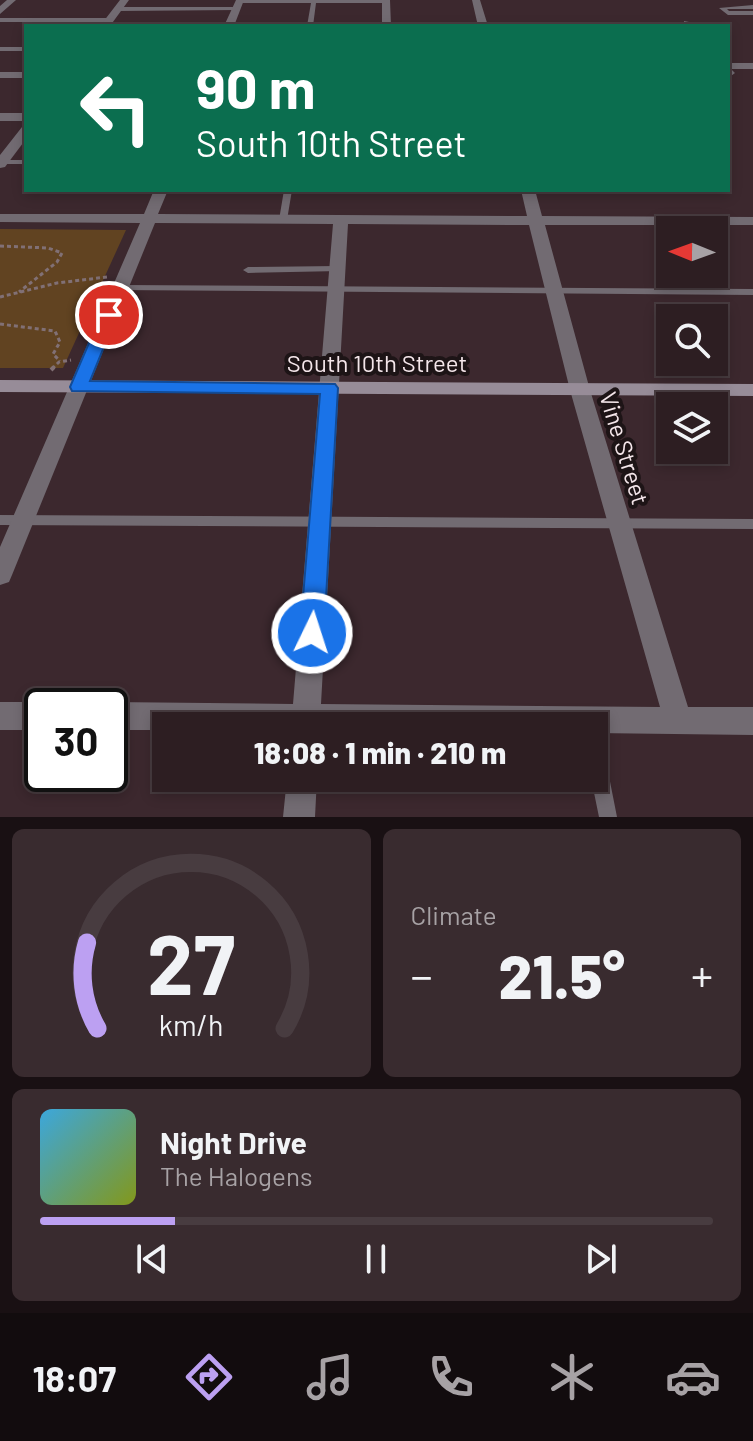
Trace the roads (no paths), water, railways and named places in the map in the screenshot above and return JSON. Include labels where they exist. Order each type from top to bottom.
[{"type":"main road","name":"South 10th Street","points":[[0,386],[753,390]]},
{"type":"street","points":[[0,11],[12,0]]},
{"type":"street","points":[[476,0],[482,24]]},
{"type":"street","points":[[386,1],[387,24]]},
{"type":"street","points":[[230,24],[239,3]]},
{"type":"street","points":[[108,23],[122,4]]},
{"type":"street","points":[[730,67],[753,66]]},
{"type":"street","points":[[0,75],[24,75]]},
{"type":"street","points":[[0,117],[24,117]]},
{"type":"street","points":[[1,162],[24,133]]},
{"type":"street","points":[[0,575],[79,387],[114,283],[160,192]]},
{"type":"street","name":"Vine Street","points":[[529,192],[580,390],[678,720]]},
{"type":"street","points":[[0,218],[753,221]]},
{"type":"street","points":[[307,712],[341,220]]},
{"type":"street","points":[[0,716],[24,716]]},
{"type":"street","points":[[128,716],[152,717]]},
{"type":"street","points":[[608,728],[678,720],[753,721]]},
{"type":"street","points":[[299,817],[301,792]]},
{"type":"lane","points":[[310,24],[314,1]]},
{"type":"lane","points":[[122,4],[386,1]]},
{"type":"lane","points":[[0,20],[108,23]]},
{"type":"lane","points":[[0,49],[24,49]]},
{"type":"lane","points":[[1,162],[24,162]]},
{"type":"lane","points":[[283,220],[288,192]]},
{"type":"lane","points":[[248,270],[337,279],[555,290],[753,292]]},
{"type":"lane","points":[[114,283],[337,279]]},
{"type":"lane","points":[[0,520],[753,524]]},
{"type":"lane","points":[[603,792],[608,817]]}]
